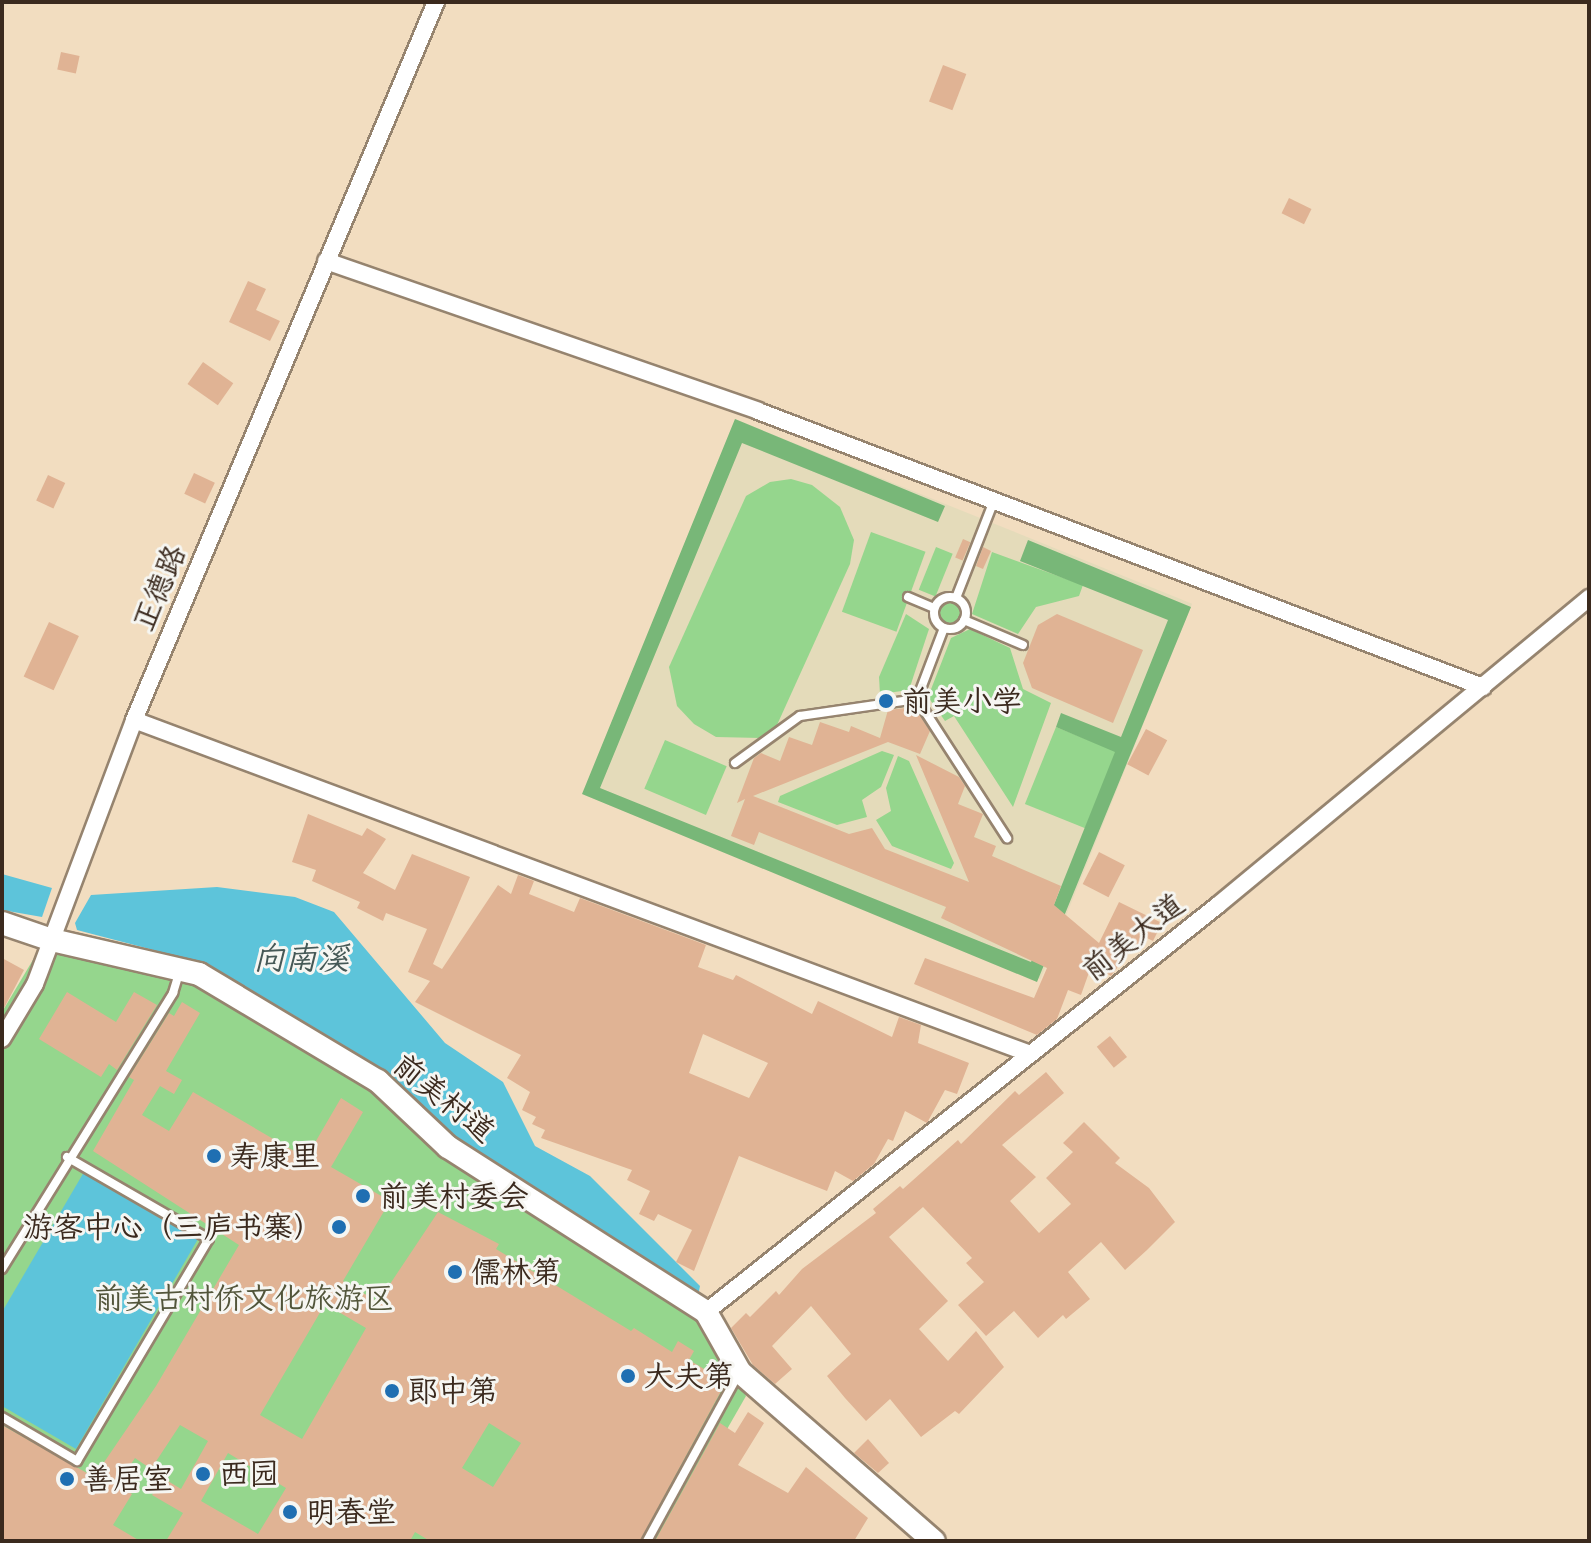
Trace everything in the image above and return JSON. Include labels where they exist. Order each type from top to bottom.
[{"type":"street","name":"正德路","points":[[2,1039],[35,984],[134,720],[436,2]]},
{"type":"street","points":[[326,261],[758,411],[1483,687]]},
{"type":"street","name":"前美大道","points":[[706,1312],[1030,1054],[1589,598]]},
{"type":"street","points":[[134,720],[1030,1054]]},
{"type":"street","name":"前美村道","points":[[2,923],[52,940],[199,974],[378,1081],[448,1147],[706,1312],[740,1372],[934,1541]]},
{"type":"lane","points":[[956,598],[993,503]]},
{"type":"lane","points":[[908,597],[934,608]]},
{"type":"lane","points":[[944,598],[956,598],[965,607],[964,620],[955,628],[944,628],[936,621],[934,608],[944,598]]},
{"type":"lane","points":[[964,620],[1023,645]]},
{"type":"lane","points":[[917,699],[944,628]]},
{"type":"lane","points":[[735,763],[800,716],[917,699]]},
{"type":"lane","points":[[917,699],[1007,838]]},
{"type":"lane","points":[[2,1269],[67,1157],[173,993],[180,968]]},
{"type":"lane","points":[[2,1417],[77,1461],[209,1239],[67,1157]]},
{"type":"lane","points":[[647,1541],[740,1372]]},
{"type":"shaded area","name":"前美小学","points":[[735,419],[1192,604],[1040,979],[583,795]]},
{"type":"green space","points":[[735,419],[945,506],[938,522],[742,443],[600,788],[1031,962],[1115,752],[1056,727],[1061,713],[1121,737],[1168,620],[1020,561],[1028,540],[1191,607],[1037,982],[582,794]]},
{"type":"green space","points":[[791,479],[812,485],[840,507],[854,540],[850,564],[777,725],[761,738],[716,737],[694,724],[677,706],[669,667],[746,496],[770,482]]},
{"type":"green space","points":[[871,532],[926,552],[896,632],[842,612]]},
{"type":"green space","points":[[936,547],[953,554],[935,596],[919,590]]},
{"type":"green space","points":[[992,552],[1083,585],[1079,596],[1036,607],[1018,634],[972,614]]},
{"type":"green space","points":[[950,601],[958,604],[961,612],[958,620],[950,623],[942,620],[939,612],[942,604]]},
{"type":"green space","points":[[906,614],[929,629],[909,690],[880,694],[879,677]]},
{"type":"green space","points":[[970,629],[1010,648],[1023,689],[1051,703],[1013,807],[954,716],[945,721],[928,697],[951,638]]},
{"type":"green space","points":[[1056,727],[1116,751],[1085,828],[1025,804]]},
{"type":"green space","points":[[665,740],[727,766],[706,815],[644,789]]},
{"type":"green space","points":[[882,751],[894,755],[881,787],[862,800],[867,817],[837,825],[778,802],[780,796]]},
{"type":"green space","points":[[898,756],[909,761],[954,863],[951,869],[892,846],[876,820],[891,811],[886,788]]},
{"type":"green space","name":"前美古村侨文化旅游区","points":[[37,953],[101,958],[204,984],[370,1088],[701,1316],[746,1396],[663,1541],[2,1541],[2,1012]]},
{"type":"water","points":[[2,874],[52,888],[42,917],[2,910]]},
{"type":"water","name":"向南溪","points":[[217,887],[295,897],[334,912],[445,1043],[503,1082],[535,1146],[590,1176],[700,1286],[699,1291],[691,1292],[443,1135],[416,1099],[376,1068],[203,963],[77,930],[75,923],[91,895]]},
{"type":"water","points":[[84,1172],[198,1239],[76,1449],[2,1406],[2,1312]]},
{"type":"building","points":[[61,52],[80,56],[76,74],[57,70]]},
{"type":"building","points":[[943,65],[966,74],[952,110],[929,101]]},
{"type":"building","points":[[1289,198],[1311,209],[1304,224],[1282,213]]},
{"type":"building","points":[[248,281],[266,289],[256,310],[280,321],[270,341],[229,322]]},
{"type":"building","points":[[203,362],[233,383],[218,405],[188,384]]},
{"type":"building","points":[[194,473],[215,483],[205,504],[184,494]]},
{"type":"building","points":[[48,475],[65,483],[53,508],[36,500]]},
{"type":"building","points":[[963,539],[970,542],[963,561],[955,557]]},
{"type":"building","points":[[983,547],[991,551],[983,569],[976,566]]},
{"type":"building","points":[[1057,614],[1143,650],[1113,723],[1032,688],[1023,663],[1038,625]]},
{"type":"building","points":[[49,622],[79,636],[54,690],[24,676]]},
{"type":"building","points":[[914,707],[930,731],[920,754],[888,742],[753,796],[849,834],[872,828],[885,849],[969,882],[916,755],[959,777],[965,786],[958,804],[983,814],[974,837],[996,846],[992,856],[1061,886],[1054,905],[1099,943],[1119,902],[1162,923],[1153,941],[1147,938],[1141,949],[1134,946],[1111,976],[1092,964],[1081,995],[1068,990],[1057,1019],[1037,1035],[914,984],[925,958],[1034,998],[1047,968],[941,918],[946,907],[759,832],[754,845],[731,836],[745,799],[737,803],[754,758],[761,753],[780,761],[789,737],[812,745],[820,722],[849,732],[851,726],[880,738],[888,710]]},
{"type":"building","points":[[1146,729],[1167,740],[1148,776],[1127,764]]},
{"type":"building","points":[[308,814],[362,836],[367,828],[386,839],[363,873],[395,890],[412,854],[470,877],[433,964],[442,969],[498,885],[511,894],[518,875],[534,881],[529,894],[574,912],[580,898],[706,945],[698,967],[733,980],[736,975],[812,1014],[818,1001],[892,1037],[899,1017],[921,1025],[918,1043],[969,1063],[957,1094],[945,1090],[927,1123],[905,1111],[893,1141],[888,1139],[874,1164],[853,1181],[835,1171],[827,1191],[739,1156],[694,1271],[676,1262],[692,1230],[658,1214],[654,1221],[639,1214],[650,1191],[627,1180],[632,1170],[541,1138],[545,1130],[532,1124],[536,1117],[522,1110],[530,1092],[507,1078],[521,1055],[415,1002],[430,981],[408,972],[427,929],[386,913],[383,921],[357,908],[360,902],[312,881],[316,870],[292,862]],"holes":[[[703,1034],[768,1063],[749,1098],[689,1073]]]},
{"type":"building","points":[[1099,852],[1125,865],[1108,897],[1083,884]]},
{"type":"building","points":[[2,958],[24,970],[2,1012]]},
{"type":"building","points":[[67,992],[116,1022],[134,992],[157,1005],[117,1070],[109,1064],[101,1077],[39,1039]]},
{"type":"building","points":[[182,1002],[200,1013],[166,1071],[182,1080],[174,1094],[160,1086],[142,1115],[169,1131],[193,1092],[306,1158],[341,1098],[363,1112],[331,1167],[390,1201],[343,1281],[378,1302],[438,1212],[499,1244],[496,1249],[631,1331],[634,1328],[672,1352],[678,1341],[694,1351],[689,1360],[726,1382],[640,1541],[430,1541],[415,1532],[410,1541],[166,1541],[183,1513],[152,1495],[163,1478],[181,1489],[208,1441],[180,1425],[151,1469],[135,1458],[117,1485],[132,1494],[113,1525],[140,1541],[2,1541],[2,1425],[94,1477],[156,1386],[239,1245],[93,1151],[134,1080],[129,1077],[169,1013],[174,1016]],"holes":[[[325,1304],[366,1328],[302,1439],[260,1415]],[[489,1423],[521,1443],[493,1487],[462,1468]],[[228,1453],[286,1488],[258,1534],[201,1501]]]},
{"type":"building","points":[[1110,1036],[1127,1057],[1114,1068],[1097,1047]]},
{"type":"building","points":[[1046,1072],[1064,1093],[1002,1145],[1036,1177],[1010,1201],[1039,1233],[1071,1204],[1046,1178],[1073,1152],[1063,1143],[1084,1122],[1120,1158],[1115,1163],[1149,1188],[1175,1222],[1147,1250],[1125,1270],[1101,1242],[1068,1272],[1090,1299],[1066,1319],[1063,1315],[1038,1338],[1014,1311],[986,1336],[958,1305],[984,1282],[966,1263],[972,1258],[923,1207],[889,1237],[948,1301],[919,1329],[948,1361],[976,1331],[1004,1367],[959,1414],[955,1411],[921,1437],[890,1399],[866,1421],[845,1398],[827,1376],[851,1354],[811,1306],[772,1346],[792,1369],[775,1384],[753,1365],[731,1328],[746,1313],[750,1317],[776,1291],[779,1295],[802,1269],[876,1213],[873,1209],[900,1186],[903,1189],[958,1140],[961,1144],[1015,1091],[1019,1095]]},
{"type":"building","points":[[748,1412],[764,1423],[738,1465],[788,1493],[806,1467],[868,1518],[854,1541],[655,1541],[720,1423],[735,1433]]},
{"type":"building","points":[[868,1439],[889,1463],[878,1473],[854,1453]]},
{"type":"place","name":"前美小学","points":[[886,701]]},
{"type":"place","name":"寿康里","points":[[214,1156]]},
{"type":"place","name":"前美村委会","points":[[363,1196]]},
{"type":"place","name":"游客中心（三庐书寨）","points":[[339,1227]]},
{"type":"place","name":"儒林第","points":[[455,1272]]},
{"type":"place","name":"大夫第","points":[[628,1376]]},
{"type":"place","name":"郎中第","points":[[392,1391]]},
{"type":"place","name":"西园","points":[[203,1474]]},
{"type":"place","name":"善居室","points":[[67,1479]]},
{"type":"place","name":"明春堂","points":[[290,1512]]}]
